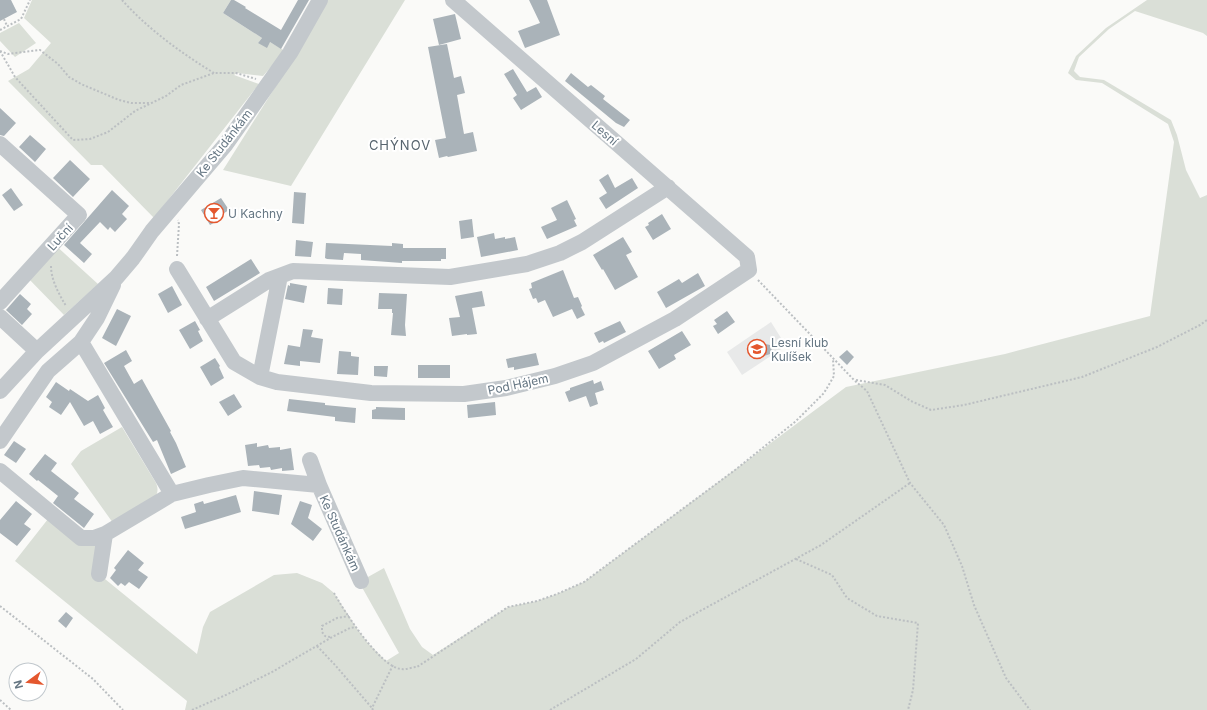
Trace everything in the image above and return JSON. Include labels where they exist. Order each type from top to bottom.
[{"type":"street","name":"Ke Studánkám","points":[[0,391],[37,351],[116,278],[226,144],[290,53],[320,0]]},
{"type":"street","name":"Lesní","points":[[453,0],[747,257],[749,270]]},
{"type":"street","name":"Luční","points":[[0,144],[79,215],[0,302]]},
{"type":"street","points":[[208,319],[269,280],[293,271],[450,277],[527,264],[560,253],[582,242],[668,187]]},
{"type":"street","name":"Pod Hájem","points":[[177,269],[234,362],[260,377],[277,382],[371,393],[464,394],[506,388],[555,376],[593,363],[675,319],[749,270]]},
{"type":"street","points":[[260,377],[280,276]]},
{"type":"street","name":"Ke Studánkám","points":[[0,441],[48,371],[81,342],[97,318],[116,278]]},
{"type":"street","points":[[0,317],[37,351]]},
{"type":"street","points":[[81,342],[172,494]]},
{"type":"street","name":"Ke Studánkám","points":[[310,460],[319,485],[361,580]]},
{"type":"street","name":"Ke Studánkám","points":[[0,471],[82,538],[94,538],[105,534],[172,494],[243,478],[319,485]]},
{"type":"street","points":[[99,574],[105,534]]},
{"type":"path","points":[[0,30],[21,19],[30,0]]},
{"type":"path","points":[[122,0],[139,19],[193,60],[214,73]]},
{"type":"path","points":[[4,19],[7,26]]},
{"type":"path","points":[[0,51],[8,54],[40,50],[58,64],[69,77],[81,84],[119,100],[131,103],[151,103]]},
{"type":"path","points":[[0,51],[15,77],[73,140],[90,139],[108,132],[135,111],[166,96],[181,85],[214,73],[236,72],[269,84]]},
{"type":"path","points":[[172,208],[179,224],[177,269]]},
{"type":"path","points":[[50,247],[51,272],[70,320]]},
{"type":"path","points":[[749,270],[854,380],[867,391],[910,483],[944,525],[962,566],[974,605],[1006,678],[1030,710]]},
{"type":"path","points":[[854,380],[885,385],[911,402],[931,410],[964,405],[1082,377],[1157,348],[1207,320]]},
{"type":"path","points":[[334,593],[367,642],[386,661],[400,669],[417,667],[508,607],[537,601],[584,582],[735,470],[796,421],[824,393],[834,376],[834,359]]},
{"type":"path","points":[[550,710],[636,659],[680,622],[821,546],[910,483]]},
{"type":"path","points":[[796,559],[832,575],[847,598],[877,616],[918,623],[913,690],[908,710]]},
{"type":"path","points":[[0,606],[93,679],[123,710]]},
{"type":"path","points":[[332,637],[328,638],[325,636],[322,632],[322,626],[337,618],[349,616]]},
{"type":"path","points":[[192,710],[272,672],[332,637],[350,628],[356,627]]},
{"type":"path","points":[[317,646],[373,709],[388,679],[393,665]]},
{"type":"path","points":[[0,700],[11,710]]},
{"type":"shaded area","points":[[32,0],[231,0],[223,13],[262,38],[258,43],[270,42],[285,51],[263,76],[237,73],[234,75],[259,84],[154,218],[102,165],[91,165],[8,81],[29,69],[51,43],[24,18]]},
{"type":"shaded area","points":[[325,0],[405,0],[291,186],[223,170],[294,57]]},
{"type":"shaded area","points":[[1147,0],[1207,0],[1207,36],[1203,33],[1135,11],[1109,29],[1079,57],[1074,71],[1080,77],[1104,80],[1171,120],[1177,135],[1186,170],[1200,198],[1207,195],[1207,710],[185,710],[187,701],[15,561],[48,519],[96,546],[105,579],[197,654],[203,627],[210,612],[274,575],[297,573],[322,583],[334,593],[367,642],[386,661],[399,653],[359,582],[384,568],[410,629],[422,647],[433,655],[508,607],[537,601],[584,582],[846,387],[1005,354],[1150,316],[1174,142],[1168,124],[1102,83],[1076,80],[1068,73],[1076,56],[1106,28]]},
{"type":"shaded area","points":[[19,23],[36,43],[15,57],[0,41],[0,33]]},
{"type":"shaded area","points":[[53,243],[98,284],[64,315],[25,275]]},
{"type":"shaded area","name":"Lesní klub Kulíšek","points":[[771,322],[786,346],[742,375],[727,352]]},
{"type":"shaded area","points":[[122,427],[156,483],[157,491],[156,496],[113,523],[71,464],[81,451]]},
{"type":"building","points":[[0,0],[11,0],[17,12],[0,21]]},
{"type":"building","points":[[231,0],[234,0],[246,7],[245,8],[281,30],[298,0],[309,0],[281,49],[270,42],[267,48],[258,43],[262,38],[223,13]]},
{"type":"building","points":[[529,0],[547,0],[560,35],[525,48],[518,31],[540,23]]},
{"type":"building","points":[[455,14],[461,39],[439,45],[433,19]]},
{"type":"building","points":[[447,44],[454,78],[461,76],[465,93],[457,95],[464,134],[473,132],[477,151],[439,158],[435,140],[446,138],[428,47]]},
{"type":"building","points":[[513,69],[527,92],[536,87],[542,97],[521,110],[513,98],[517,95],[504,74]]},
{"type":"building","points":[[571,73],[588,87],[591,85],[605,96],[603,99],[630,120],[624,127],[616,123],[565,81]]},
{"type":"building","points":[[0,108],[16,123],[4,136],[0,135]]},
{"type":"building","points":[[30,135],[46,149],[35,162],[19,147]]},
{"type":"building","points":[[70,160],[90,179],[73,197],[53,178]]},
{"type":"building","points":[[608,174],[615,188],[632,178],[638,188],[606,209],[599,198],[607,193],[599,180]]},
{"type":"building","points":[[11,188],[23,205],[14,211],[2,195]]},
{"type":"building","points":[[112,190],[129,206],[122,214],[127,219],[115,232],[110,227],[108,230],[100,222],[80,243],[92,254],[84,263],[64,245]]},
{"type":"building","points":[[294,192],[306,193],[304,224],[292,223]]},
{"type":"building","name":"U Kachny","points":[[221,198],[229,210],[221,215],[223,218],[210,225],[201,210]]},
{"type":"building","points":[[567,200],[576,219],[574,220],[577,226],[547,239],[541,227],[557,220],[551,208]]},
{"type":"building","points":[[662,214],[671,229],[653,240],[645,227],[649,225],[648,223]]},
{"type":"building","points":[[472,219],[474,237],[461,239],[459,221]]},
{"type":"building","points":[[494,233],[495,239],[515,237],[518,250],[481,257],[477,237]]},
{"type":"building","points":[[623,237],[632,252],[626,255],[638,277],[615,290],[593,255]]},
{"type":"building","points":[[296,240],[313,242],[311,257],[295,256]]},
{"type":"building","points":[[326,243],[392,246],[392,243],[403,244],[403,248],[446,248],[446,259],[441,259],[441,261],[402,261],[402,263],[361,260],[361,254],[344,253],[343,260],[327,259],[325,258]]},
{"type":"building","points":[[251,259],[260,273],[214,301],[206,287]]},
{"type":"building","points":[[563,270],[574,298],[578,297],[585,315],[577,319],[572,309],[553,317],[545,300],[538,303],[536,298],[533,299],[529,289],[532,288],[531,283]]},
{"type":"building","points":[[698,273],[705,286],[666,308],[657,292],[679,279],[682,283]]},
{"type":"building","points":[[290,283],[307,286],[304,303],[285,299],[288,285],[290,286]]},
{"type":"building","points":[[172,286],[182,305],[168,313],[158,294]]},
{"type":"building","points":[[328,288],[343,289],[342,305],[327,304]]},
{"type":"building","points":[[482,291],[485,306],[472,308],[477,334],[452,336],[449,318],[460,317],[455,296]]},
{"type":"building","points":[[379,293],[407,294],[405,325],[406,336],[391,335],[392,309],[378,309]]},
{"type":"building","points":[[20,294],[31,304],[27,309],[32,314],[22,325],[6,310]]},
{"type":"building","points":[[117,309],[131,316],[116,346],[102,338]]},
{"type":"building","points":[[727,311],[735,322],[718,334],[713,326],[717,324],[714,320]]},
{"type":"building","points":[[195,321],[200,330],[198,331],[203,341],[190,349],[179,330]]},
{"type":"building","points":[[620,321],[626,332],[604,343],[603,341],[599,343],[594,333]]},
{"type":"building","points":[[303,329],[313,330],[311,337],[323,339],[320,363],[300,361],[300,366],[284,364],[288,345],[300,347]]},
{"type":"building","points":[[682,331],[691,345],[674,355],[676,359],[659,369],[648,351]]},
{"type":"building","points":[[757,342],[770,345],[772,348],[770,354],[764,356],[761,354]]},
{"type":"building","points":[[126,350],[132,361],[124,366],[134,384],[142,379],[171,431],[170,432],[186,467],[171,474],[157,440],[153,442],[104,363]]},
{"type":"building","points":[[847,350],[854,357],[847,365],[839,357]]},
{"type":"building","points":[[339,351],[351,352],[351,356],[359,357],[358,375],[337,374]]},
{"type":"building","points":[[536,353],[539,365],[514,370],[514,367],[508,368],[506,359]]},
{"type":"building","points":[[215,358],[220,366],[219,367],[224,378],[211,386],[200,367]]},
{"type":"building","points":[[418,365],[450,365],[450,378],[418,378]]},
{"type":"building","points":[[374,366],[388,366],[387,377],[374,376]]},
{"type":"building","points":[[593,380],[594,384],[601,381],[604,390],[595,393],[598,404],[590,407],[586,396],[569,402],[565,392],[570,390],[570,388]]},
{"type":"building","points":[[56,382],[88,401],[98,395],[105,408],[103,410],[113,427],[100,434],[93,421],[84,426],[70,402],[61,415],[49,407],[52,402],[46,397]]},
{"type":"building","points":[[234,394],[242,407],[228,416],[219,402]]},
{"type":"building","points":[[289,399],[356,408],[355,423],[335,421],[335,417],[287,411]]},
{"type":"building","points":[[495,402],[496,415],[468,418],[467,405]]},
{"type":"building","points":[[376,407],[405,408],[405,420],[372,419],[372,410],[376,409]]},
{"type":"building","points":[[14,441],[26,449],[16,463],[4,455]]},
{"type":"building","points":[[257,443],[257,447],[268,445],[269,448],[280,447],[280,450],[291,448],[294,470],[282,471],[282,468],[271,470],[270,467],[260,468],[259,465],[248,466],[245,445]]},
{"type":"building","points":[[45,454],[57,463],[51,471],[79,493],[74,499],[94,514],[84,528],[53,503],[58,496],[29,474]]},
{"type":"building","points":[[254,491],[282,495],[279,515],[252,511]]},
{"type":"building","points":[[236,495],[241,512],[185,529],[181,517],[196,512],[194,504],[203,501],[204,504]]},
{"type":"building","points":[[16,501],[32,514],[24,524],[31,529],[17,546],[0,533],[0,520]]},
{"type":"building","points":[[300,501],[312,505],[308,518],[322,529],[313,541],[291,524]]},
{"type":"building","points":[[128,550],[144,563],[138,570],[148,577],[139,589],[129,582],[125,586],[121,583],[118,586],[110,578],[116,570],[114,568]]},
{"type":"building","points":[[66,612],[73,618],[66,628],[58,621]]},
{"type":"place","name":"U Kachny","points":[[214,213]]},
{"type":"place","name":"Lesní klub Kulíšek","points":[[757,349]]},
{"type":"district","name":"CHÝNOV","points":[[400,145]]}]
